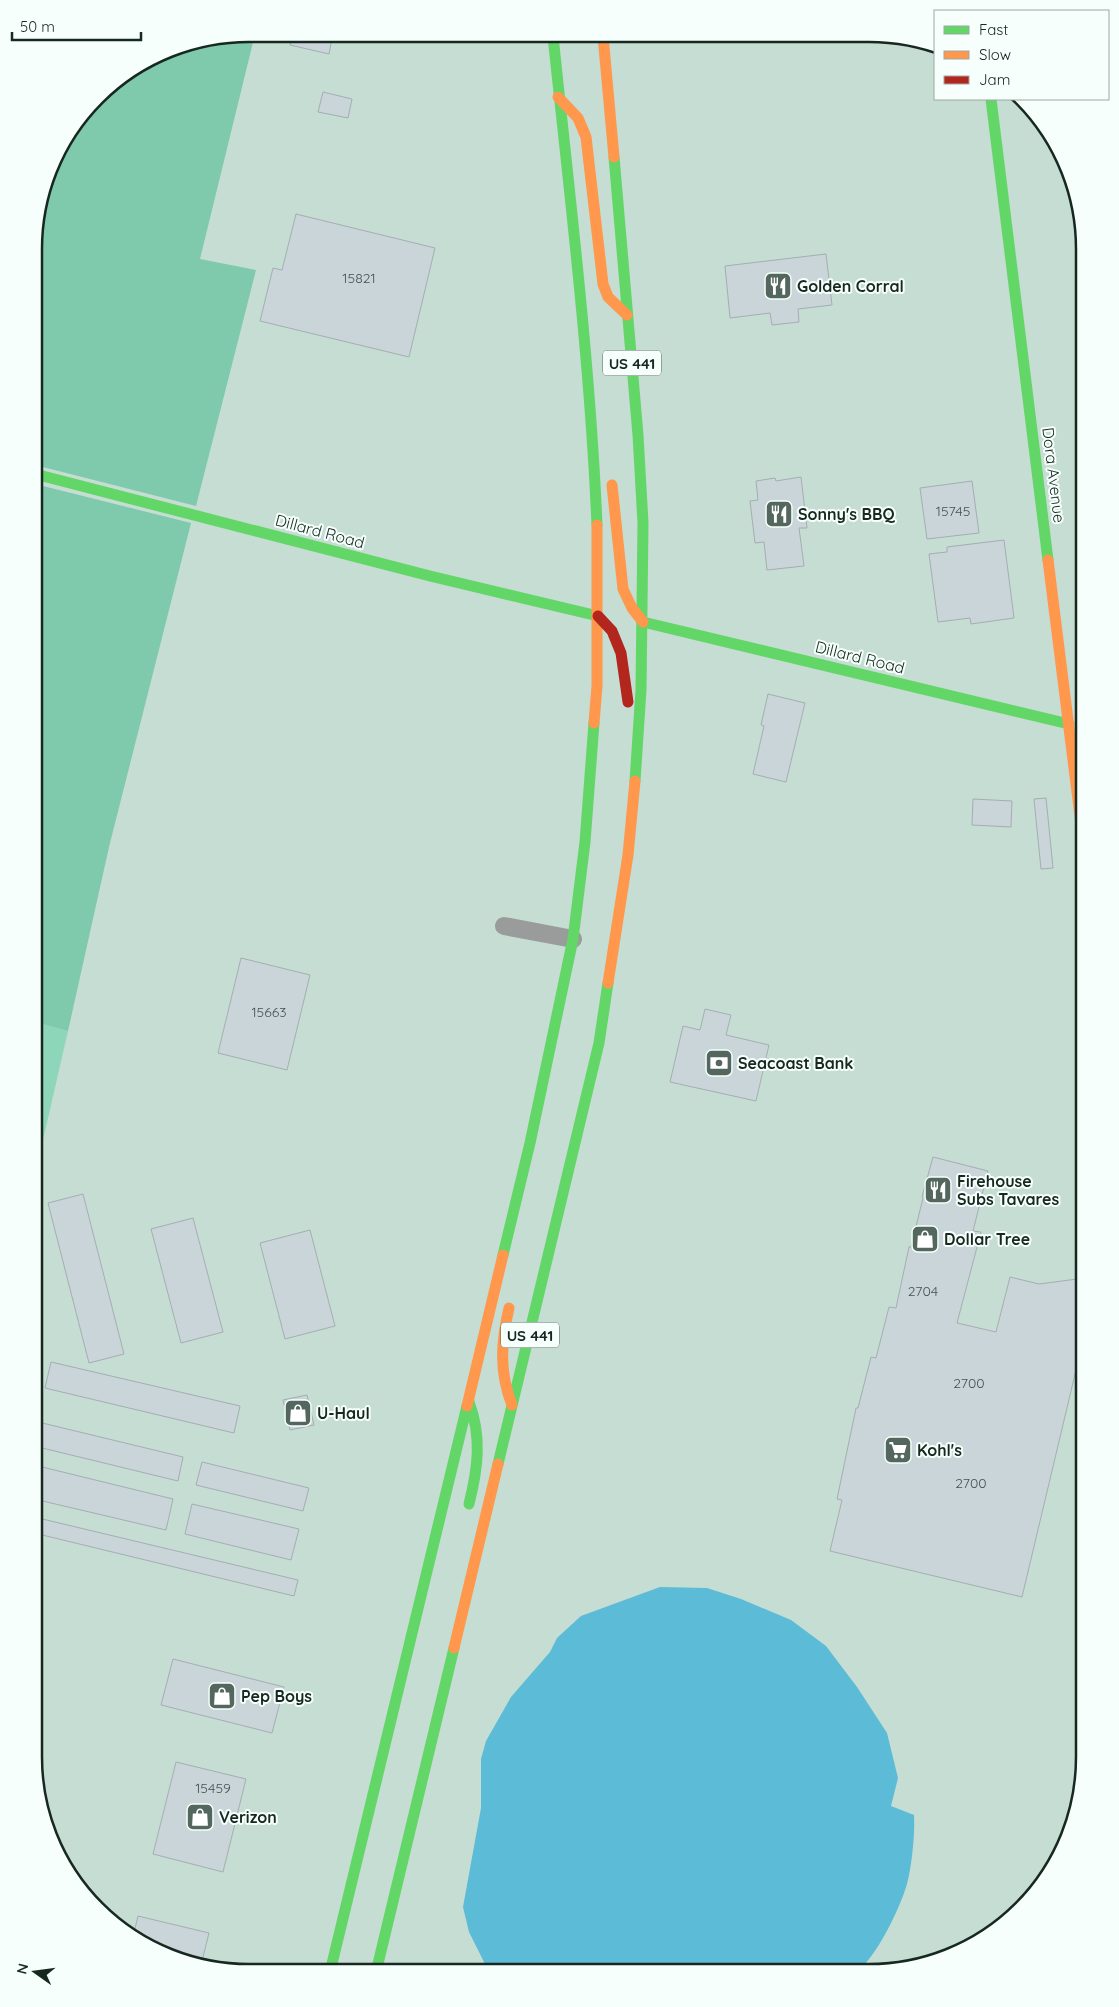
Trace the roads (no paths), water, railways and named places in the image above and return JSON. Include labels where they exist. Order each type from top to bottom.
[{"type":"main road","name":"US 441","points":[[332,1964],[530,1143],[573,939],[585,842],[593,759],[597,686],[598,560],[594,436],[553,42]]},
{"type":"main road","name":"US 441","points":[[378,1964],[599,1043],[627,864],[637,763],[643,622],[643,522],[638,435],[604,42]]},
{"type":"main road","points":[[558,97],[570,107],[583,127],[588,145],[603,284],[608,297],[627,315]]},
{"type":"main road","name":"Dora Avenue","points":[[991,100],[1076,782]]},
{"type":"main road","points":[[594,436],[606,446]]},
{"type":"main road","points":[[611,472],[623,589],[632,608],[643,622]]},
{"type":"main road","name":"Dillard Road","points":[[42,476],[430,576],[598,616]]},
{"type":"main road","points":[[598,616],[612,630],[621,653],[637,763]]},
{"type":"main road","name":"Dillard Road","points":[[643,622],[1069,724]]},
{"type":"main road","points":[[530,1143],[535,1168]]},
{"type":"main road","points":[[511,1300],[502,1338],[501,1363],[504,1389],[512,1406]]},
{"type":"main road","points":[[467,1515],[478,1469],[480,1443],[475,1417],[468,1401]]},
{"type":"main road","points":[[441,1655],[446,1681]]},
{"type":"street","points":[[504,926],[573,939]]},
{"type":"water","points":[[660,1587],[707,1588],[741,1599],[791,1620],[826,1646],[857,1687],[887,1733],[898,1778],[891,1806],[914,1815],[912,1859],[907,1884],[893,1919],[879,1945],[865,1964],[485,1964],[469,1932],[463,1907],[481,1808],[481,1759],[486,1741],[511,1697],[550,1652],[557,1638],[581,1616]]},
{"type":"place","name":"Golden Corral","points":[[778,286]]},
{"type":"place","name":"Sonny's BBQ","points":[[779,514]]},
{"type":"place","name":"Seacoast Bank","points":[[719,1063]]},
{"type":"place","name":"Firehouse Subs Tavares","points":[[938,1190]]},
{"type":"place","name":"Dollar Tree","points":[[925,1239]]},
{"type":"place","name":"U-Haul","points":[[298,1413]]},
{"type":"place","name":"Kohl's","points":[[898,1450]]},
{"type":"place","name":"Pep Boys","points":[[222,1696]]},
{"type":"place","name":"Verizon","points":[[200,1817]]}]
